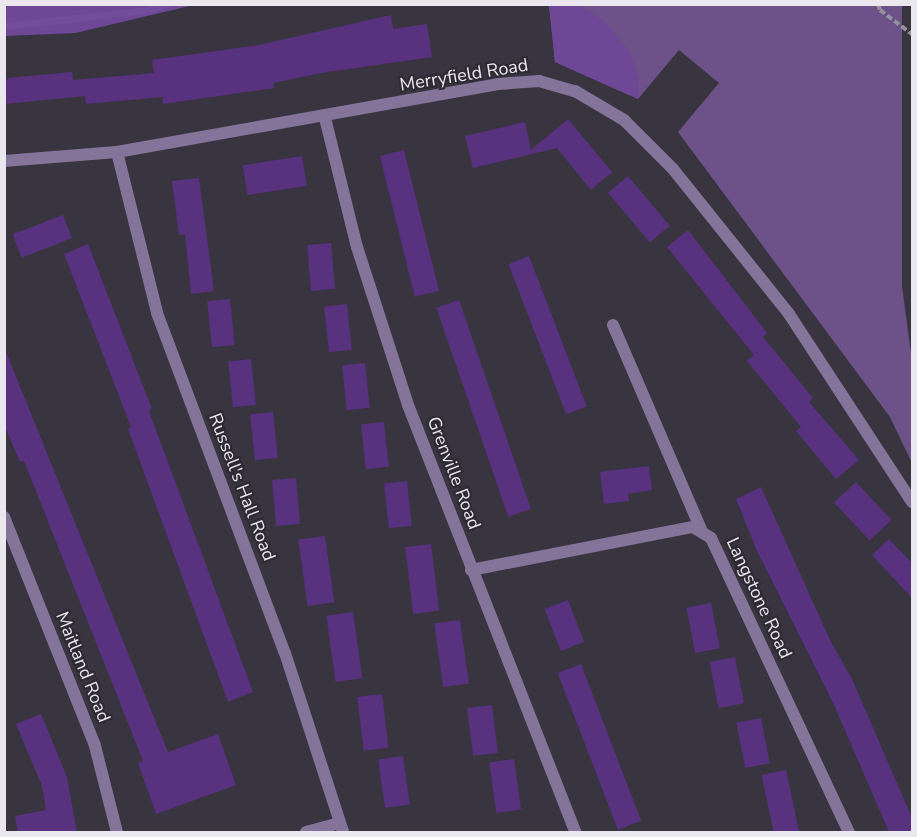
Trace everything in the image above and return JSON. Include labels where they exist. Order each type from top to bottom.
[{"type":"street","name":"Merryfield Road","points":[[4,161],[117,152],[325,118],[498,84],[539,81],[575,91],[624,120],[673,169],[789,315],[912,502]]},
{"type":"street","name":"Grenville Road","points":[[325,118],[357,247],[401,382],[471,570],[575,832]]},
{"type":"street","name":"Russell's Hall Road","points":[[117,152],[157,313],[285,653],[342,828]]},
{"type":"street","points":[[613,325],[702,532]]},
{"type":"street","name":"Maitland Road","points":[[4,518],[95,746],[117,832]]},
{"type":"street","name":"Langstone Road","points":[[471,570],[693,527],[711,538],[849,832]]},
{"type":"street","points":[[306,832],[342,828]]},
{"type":"path","points":[[878,4],[880,10],[912,34]]},
{"type":"shaded area","points":[[4,5],[194,5],[75,33],[5,36]]},
{"type":"shaded area","points":[[549,5],[902,5],[902,286],[912,361],[912,463],[890,417],[678,132],[719,83],[679,50],[638,99],[555,62]]},
{"type":"shaded area","points":[[549,5],[581,5],[608,24],[629,52],[639,78],[638,99],[555,62]]},
{"type":"building","points":[[391,15],[393,29],[427,24],[432,57],[321,73],[273,83],[274,88],[163,104],[162,97],[86,104],[85,96],[4,104],[4,82],[9,78],[72,72],[73,80],[154,73],[152,60],[259,45]]},
{"type":"building","points":[[568,119],[612,172],[591,190],[557,148],[473,168],[465,136],[525,122],[531,150]]},
{"type":"building","points":[[404,150],[439,291],[415,297],[380,156]]},
{"type":"building","points":[[302,156],[307,186],[247,195],[243,165]]},
{"type":"building","points":[[628,176],[670,226],[650,243],[608,193]]},
{"type":"building","points":[[199,178],[214,291],[191,294],[185,234],[179,235],[172,181]]},
{"type":"building","points":[[63,215],[72,238],[22,258],[13,234]]},
{"type":"building","points":[[688,230],[767,333],[763,337],[813,398],[809,402],[859,460],[836,479],[796,431],[801,427],[747,361],[754,355],[667,247]]},
{"type":"building","points":[[331,243],[335,289],[311,291],[307,245]]},
{"type":"building","points":[[88,244],[152,409],[149,411],[253,692],[228,702],[128,429],[131,427],[64,254]]},
{"type":"building","points":[[529,256],[587,406],[566,414],[508,264]]},
{"type":"building","points":[[230,299],[235,345],[212,347],[207,301]]},
{"type":"building","points":[[459,300],[531,509],[508,517],[436,308]]},
{"type":"building","points":[[347,304],[352,350],[329,352],[324,306]]},
{"type":"building","points":[[4,347],[168,752],[218,734],[236,785],[156,814],[138,763],[143,761],[24,461],[20,462],[4,424]]},
{"type":"building","points":[[251,359],[256,405],[233,407],[228,361]]},
{"type":"building","points":[[365,363],[370,408],[347,410],[342,365]]},
{"type":"building","points":[[273,412],[278,458],[255,460],[250,414]]},
{"type":"building","points":[[384,422],[389,467],[366,469],[361,424]]},
{"type":"building","points":[[649,466],[652,490],[628,494],[629,501],[604,504],[600,472]]},
{"type":"building","points":[[296,478],[300,524],[276,526],[272,480]]},
{"type":"building","points":[[407,481],[412,526],[389,528],[384,483]]},
{"type":"building","points":[[856,482],[891,520],[870,540],[834,502]]},
{"type":"building","points":[[761,487],[831,642],[852,679],[912,818],[912,832],[889,832],[834,705],[757,551],[736,499]]},
{"type":"building","points":[[325,536],[334,602],[308,606],[298,540]]},
{"type":"building","points":[[889,539],[912,563],[912,598],[872,555]]},
{"type":"building","points":[[431,544],[439,611],[413,614],[405,547]]},
{"type":"building","points":[[568,600],[584,642],[561,651],[545,609]]},
{"type":"building","points":[[711,603],[720,648],[695,653],[686,608]]},
{"type":"building","points":[[353,612],[362,678],[336,682],[326,616]]},
{"type":"building","points":[[460,620],[469,683],[443,687],[434,624]]},
{"type":"building","points":[[735,657],[744,703],[718,708],[709,662]]},
{"type":"building","points":[[581,664],[641,821],[618,830],[558,673]]},
{"type":"building","points":[[382,694],[389,748],[364,751],[357,697]]},
{"type":"building","points":[[492,705],[498,753],[473,756],[467,708]]},
{"type":"building","points":[[41,714],[67,777],[77,832],[18,832],[15,816],[46,810],[42,786],[16,724]]},
{"type":"building","points":[[761,718],[770,763],[745,768],[736,723]]},
{"type":"building","points":[[403,756],[410,805],[385,808],[378,759]]},
{"type":"building","points":[[514,759],[521,810],[496,813],[489,762]]},
{"type":"building","points":[[786,770],[799,832],[774,832],[762,775]]},
{"type":"waterway","points":[[4,26],[147,10],[167,4]]}]
